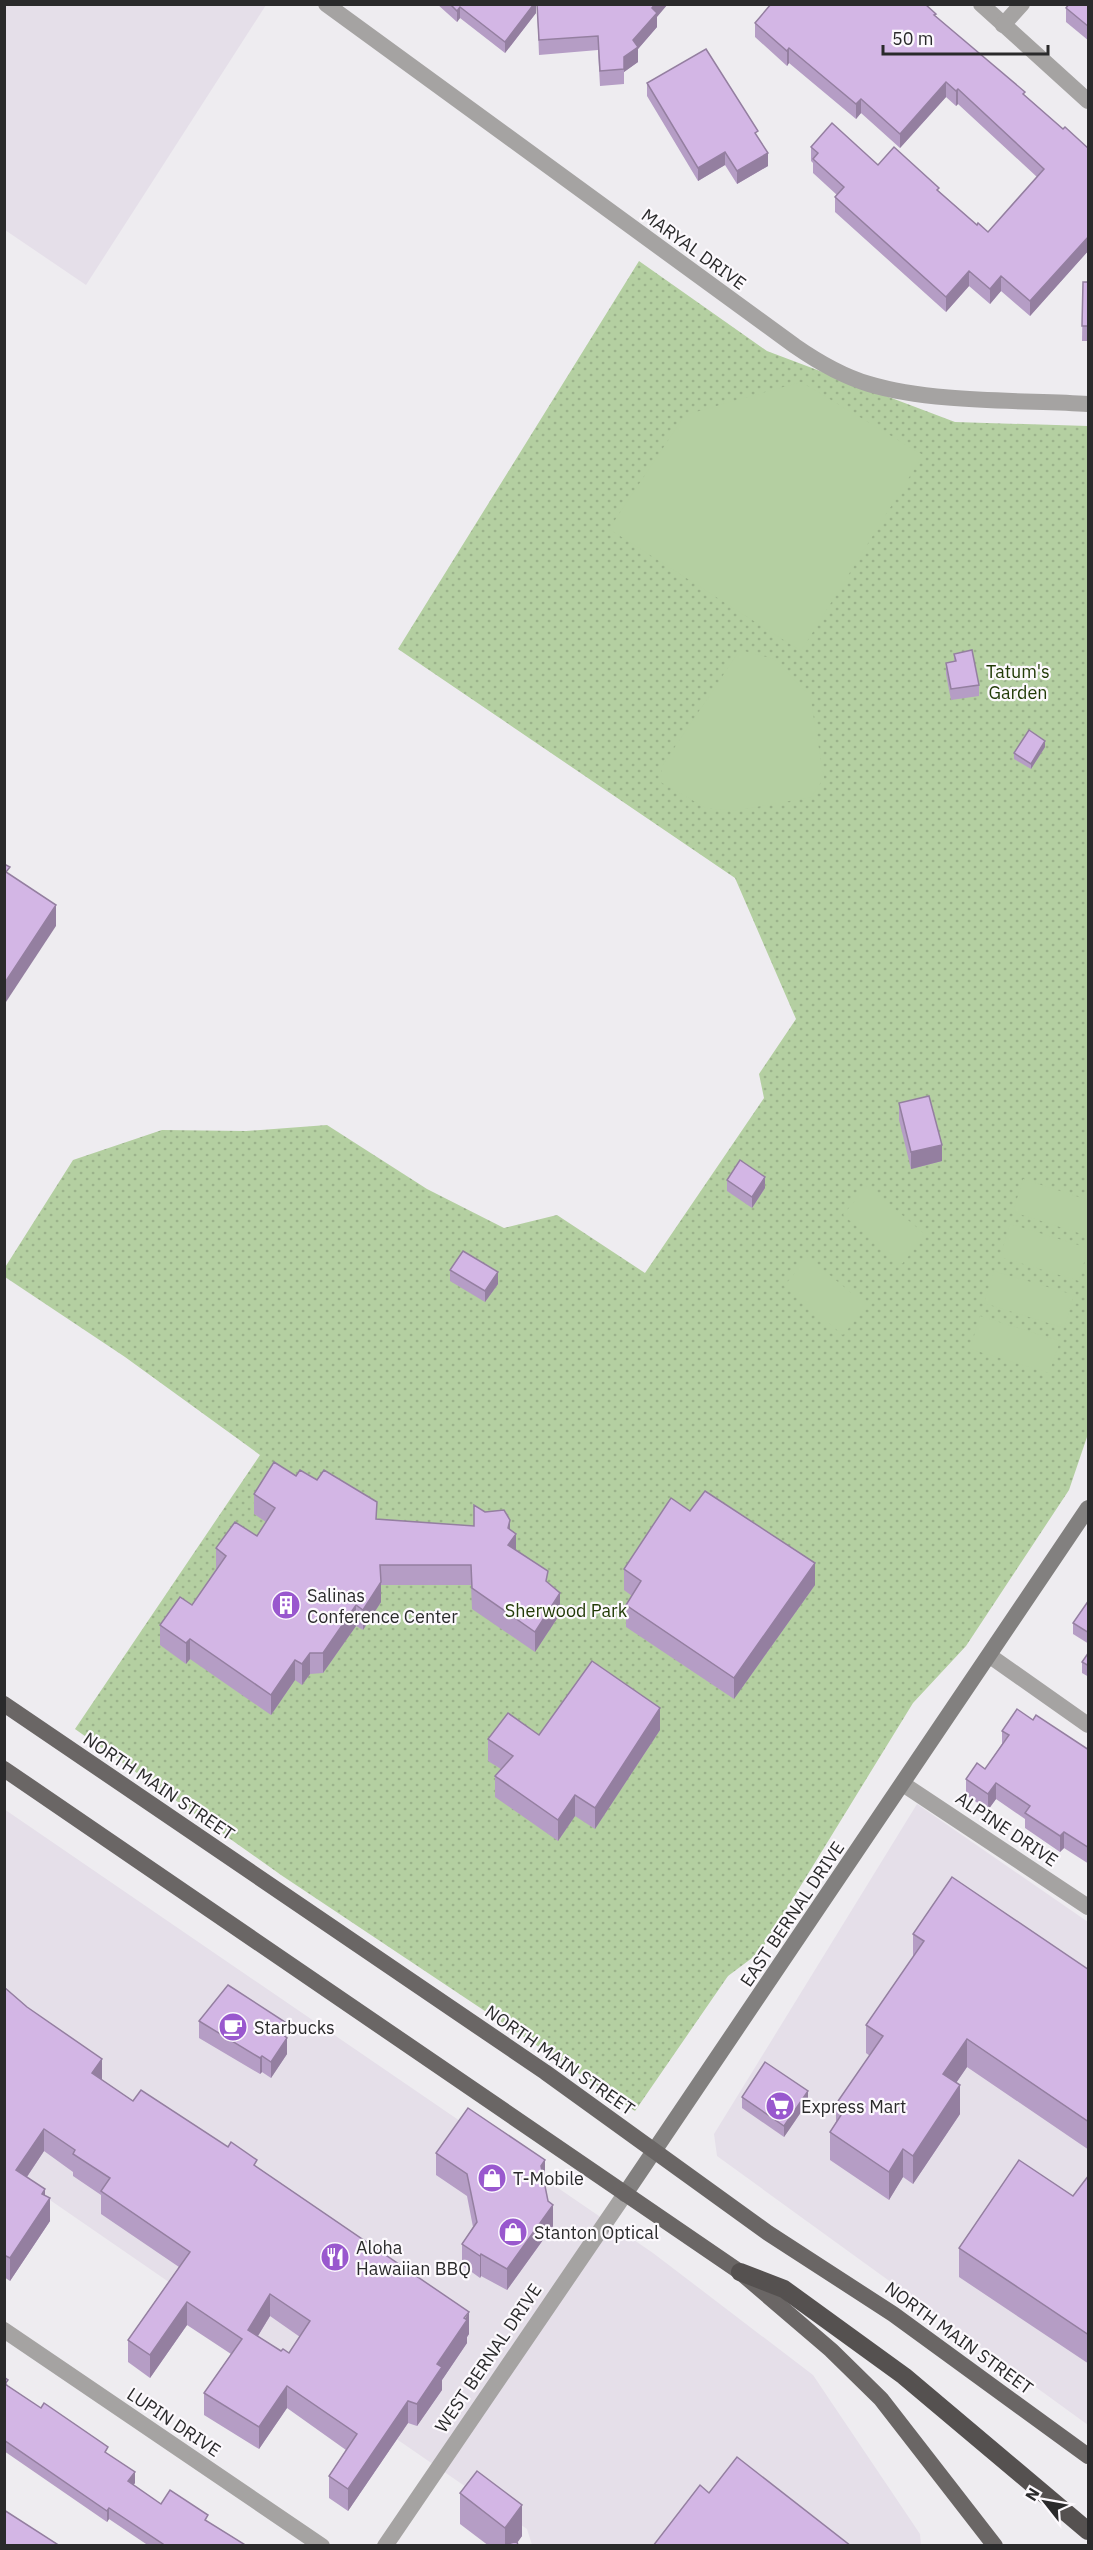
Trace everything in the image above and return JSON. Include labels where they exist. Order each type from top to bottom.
[{"type":"highway","points":[[740,2272],[784,2289],[904,2376],[1089,2531]]},
{"type":"main road","name":"EAST BERNAL DRIVE","points":[[625,2194],[1089,1508]]},
{"type":"main road","name":"NORTH MAIN STREET","points":[[4,1704],[655,2149],[768,2233],[893,2314],[1089,2456]]},
{"type":"main road","points":[[4,1769],[740,2272],[831,2350],[881,2399],[995,2546]]},
{"type":"street","name":"MARYAL DRIVE","points":[[326,4],[569,184],[803,351],[833,369],[866,383],[898,391],[1089,404]]},
{"type":"street","points":[[981,4],[1089,101]]},
{"type":"street","points":[[1004,25],[1022,4]]},
{"type":"street","points":[[990,1656],[1089,1725]]},
{"type":"street","name":"ALPINE DRIVE","points":[[903,1784],[1089,1907]]},
{"type":"street","name":"WEST BERNAL DRIVE","points":[[385,2546],[625,2194]]},
{"type":"street","name":"LUPIN DRIVE","points":[[4,2330],[322,2546]]},
{"type":"shaded area","points":[[4,5],[266,5],[86,285],[5,230]]},
{"type":"shaded area","points":[[917,1804],[1088,1922],[1088,2425],[717,2156],[714,2134]]},
{"type":"shaded area","points":[[4,1809],[653,2253],[813,2375],[920,2534],[921,2545],[532,2545],[527,2529],[5,2169]]},
{"type":"green space","name":"Sherwood Park","points":[[639,261],[767,351],[955,422],[1088,426],[1088,1434],[1069,1490],[966,1646],[913,1703],[760,1952],[728,1976],[635,2111],[281,1875],[75,1729],[260,1455],[125,1357],[5,1277],[4,1269],[73,1160],[162,1130],[246,1131],[327,1125],[427,1189],[504,1228],[557,1215],[645,1273],[764,1098],[759,1074],[796,1019],[735,878],[398,649]]},
{"type":"green space","points":[[801,382],[923,455],[801,651],[609,529],[685,415]]},
{"type":"green space","points":[[740,650],[774,659],[810,696],[824,778],[811,797],[734,811],[706,808],[662,783],[662,766]]},
{"type":"green space","points":[[1023,1179],[1088,1200],[1088,1236],[1013,1212]]},
{"type":"green space","points":[[867,1186],[926,1235],[902,1264],[843,1215]]},
{"type":"green space","points":[[1010,1224],[1088,1248],[1079,1281],[1000,1257]]},
{"type":"green space","points":[[808,1257],[867,1306],[843,1335],[784,1286]]},
{"type":"green space","points":[[994,1271],[1074,1295],[1064,1328],[984,1303]]},
{"type":"green space","points":[[980,1316],[1060,1341],[1049,1373],[970,1349]]},
{"type":"building","points":[[450,4],[534,4],[505,42],[460,7],[457,11]]},
{"type":"building","points":[[537,4],[655,4],[652,8],[657,13],[633,40],[638,47],[624,57],[624,69],[600,71],[598,36],[539,40]]},
{"type":"building","points":[[771,4],[925,4],[936,14],[934,15],[1025,92],[1023,94],[1089,149],[1089,236],[1030,301],[1001,276],[990,289],[969,271],[946,297],[835,197],[844,187],[813,159],[818,153],[811,147],[832,123],[878,165],[894,147],[939,188],[937,190],[988,232],[1044,169],[958,89],[956,91],[946,82],[900,134],[861,99],[856,104],[789,48],[787,51],[755,23]]},
{"type":"building","points":[[1069,4],[1089,4],[1089,27],[1066,8]]},
{"type":"building","points":[[706,49],[758,131],[755,133],[768,153],[737,171],[725,152],[698,168],[647,83]]},
{"type":"building","points":[[1083,282],[1089,282],[1089,326],[1082,326]]},
{"type":"building","points":[[972,650],[979,685],[951,689],[946,663],[956,661],[954,654]]},
{"type":"building","points":[[1029,730],[1045,741],[1031,764],[1014,753]]},
{"type":"building","points":[[4,864],[10,867],[6,872],[56,905],[4,984]]},
{"type":"building","points":[[929,1096],[942,1145],[911,1152],[899,1103]]},
{"type":"building","points":[[740,1160],[765,1177],[752,1197],[727,1180]]},
{"type":"building","points":[[463,1251],[498,1272],[485,1291],[450,1270]]},
{"type":"building","name":"Salinas Conference Center","points":[[274,1462],[296,1476],[300,1470],[317,1480],[324,1470],[377,1502],[376,1519],[474,1526],[474,1505],[485,1512],[504,1510],[510,1520],[508,1528],[516,1534],[508,1545],[548,1571],[546,1581],[560,1593],[535,1632],[472,1588],[471,1565],[380,1565],[381,1582],[363,1610],[356,1605],[323,1653],[310,1653],[302,1664],[295,1660],[271,1695],[190,1639],[186,1643],[160,1625],[180,1597],[192,1605],[226,1556],[216,1548],[235,1522],[257,1536],[275,1508],[254,1494]]},
{"type":"building","points":[[705,1491],[815,1563],[734,1678],[626,1605],[641,1581],[624,1569],[671,1498],[690,1511]]},
{"type":"building","points":[[1089,1600],[1089,1633],[1073,1623]]},
{"type":"building","points":[[1089,1652],[1089,1666],[1082,1662]]},
{"type":"building","points":[[592,1661],[660,1708],[595,1808],[575,1795],[558,1820],[495,1776],[513,1756],[488,1739],[508,1713],[539,1735]]},
{"type":"building","points":[[1017,1709],[1033,1720],[1036,1715],[1089,1750],[1089,1848],[1064,1832],[1060,1836],[1025,1813],[1030,1806],[996,1783],[988,1794],[966,1779],[977,1763],[985,1769],[1009,1735],[1002,1731]]},
{"type":"building","points":[[952,1877],[1089,1970],[1089,2122],[967,2039],[943,2074],[960,2085],[913,2156],[903,2149],[889,2172],[830,2132],[845,2109],[836,2104],[883,2036],[866,2025],[924,1941],[913,1934]]},
{"type":"building","points":[[228,1985],[285,2022],[279,2031],[287,2038],[271,2062],[262,2056],[260,2058],[199,2021]]},
{"type":"building","points":[[4,1987],[27,2007],[102,2059],[92,2073],[133,2101],[141,2090],[228,2147],[231,2142],[257,2160],[254,2165],[469,2312],[464,2318],[467,2320],[437,2364],[442,2367],[417,2404],[408,2401],[348,2489],[329,2476],[357,2434],[287,2386],[259,2427],[204,2393],[242,2339],[187,2302],[150,2355],[128,2340],[190,2252],[101,2191],[110,2178],[73,2154],[75,2150],[44,2129],[16,2170],[45,2189],[42,2194],[50,2198],[10,2258],[4,2255]],"holes":[[[270,2294],[310,2321],[289,2353],[283,2349],[281,2351],[248,2330]]]},
{"type":"building","points":[[765,2062],[808,2091],[784,2126],[742,2097]]},
{"type":"building","points":[[468,2108],[545,2160],[541,2166],[548,2201],[553,2205],[507,2269],[462,2244],[477,2222],[467,2174],[436,2153]]},
{"type":"building","points":[[1019,2160],[1073,2196],[1089,2175],[1089,2335],[959,2248]]},
{"type":"building","points":[[4,2377],[8,2380],[5,2384],[41,2408],[44,2403],[108,2447],[105,2452],[135,2472],[128,2481],[161,2504],[170,2490],[208,2515],[205,2520],[247,2546],[162,2546],[163,2544],[109,2508],[107,2511],[4,2440]]},
{"type":"building","points":[[737,2457],[851,2546],[653,2546],[700,2485],[709,2493]]},
{"type":"building","points":[[477,2471],[522,2505],[505,2528],[460,2493]]},
{"type":"building","points":[[4,2510],[60,2546],[4,2546]]},
{"type":"building","points":[[517,2541],[518,2546],[502,2546]]},
{"type":"place","name":"Salinas Conference Center","points":[[286,1605]]},
{"type":"place","name":"Starbucks","points":[[233,2027]]},
{"type":"place","name":"Express Mart","points":[[780,2106]]},
{"type":"place","name":"T-Mobile","points":[[492,2178]]},
{"type":"place","name":"Stanton Optical","points":[[513,2232]]},
{"type":"place","name":"Aloha Hawaiian BBQ","points":[[335,2257]]},
{"type":"park label","name":"Tatum's Garden","points":[[1018,681]]}]
